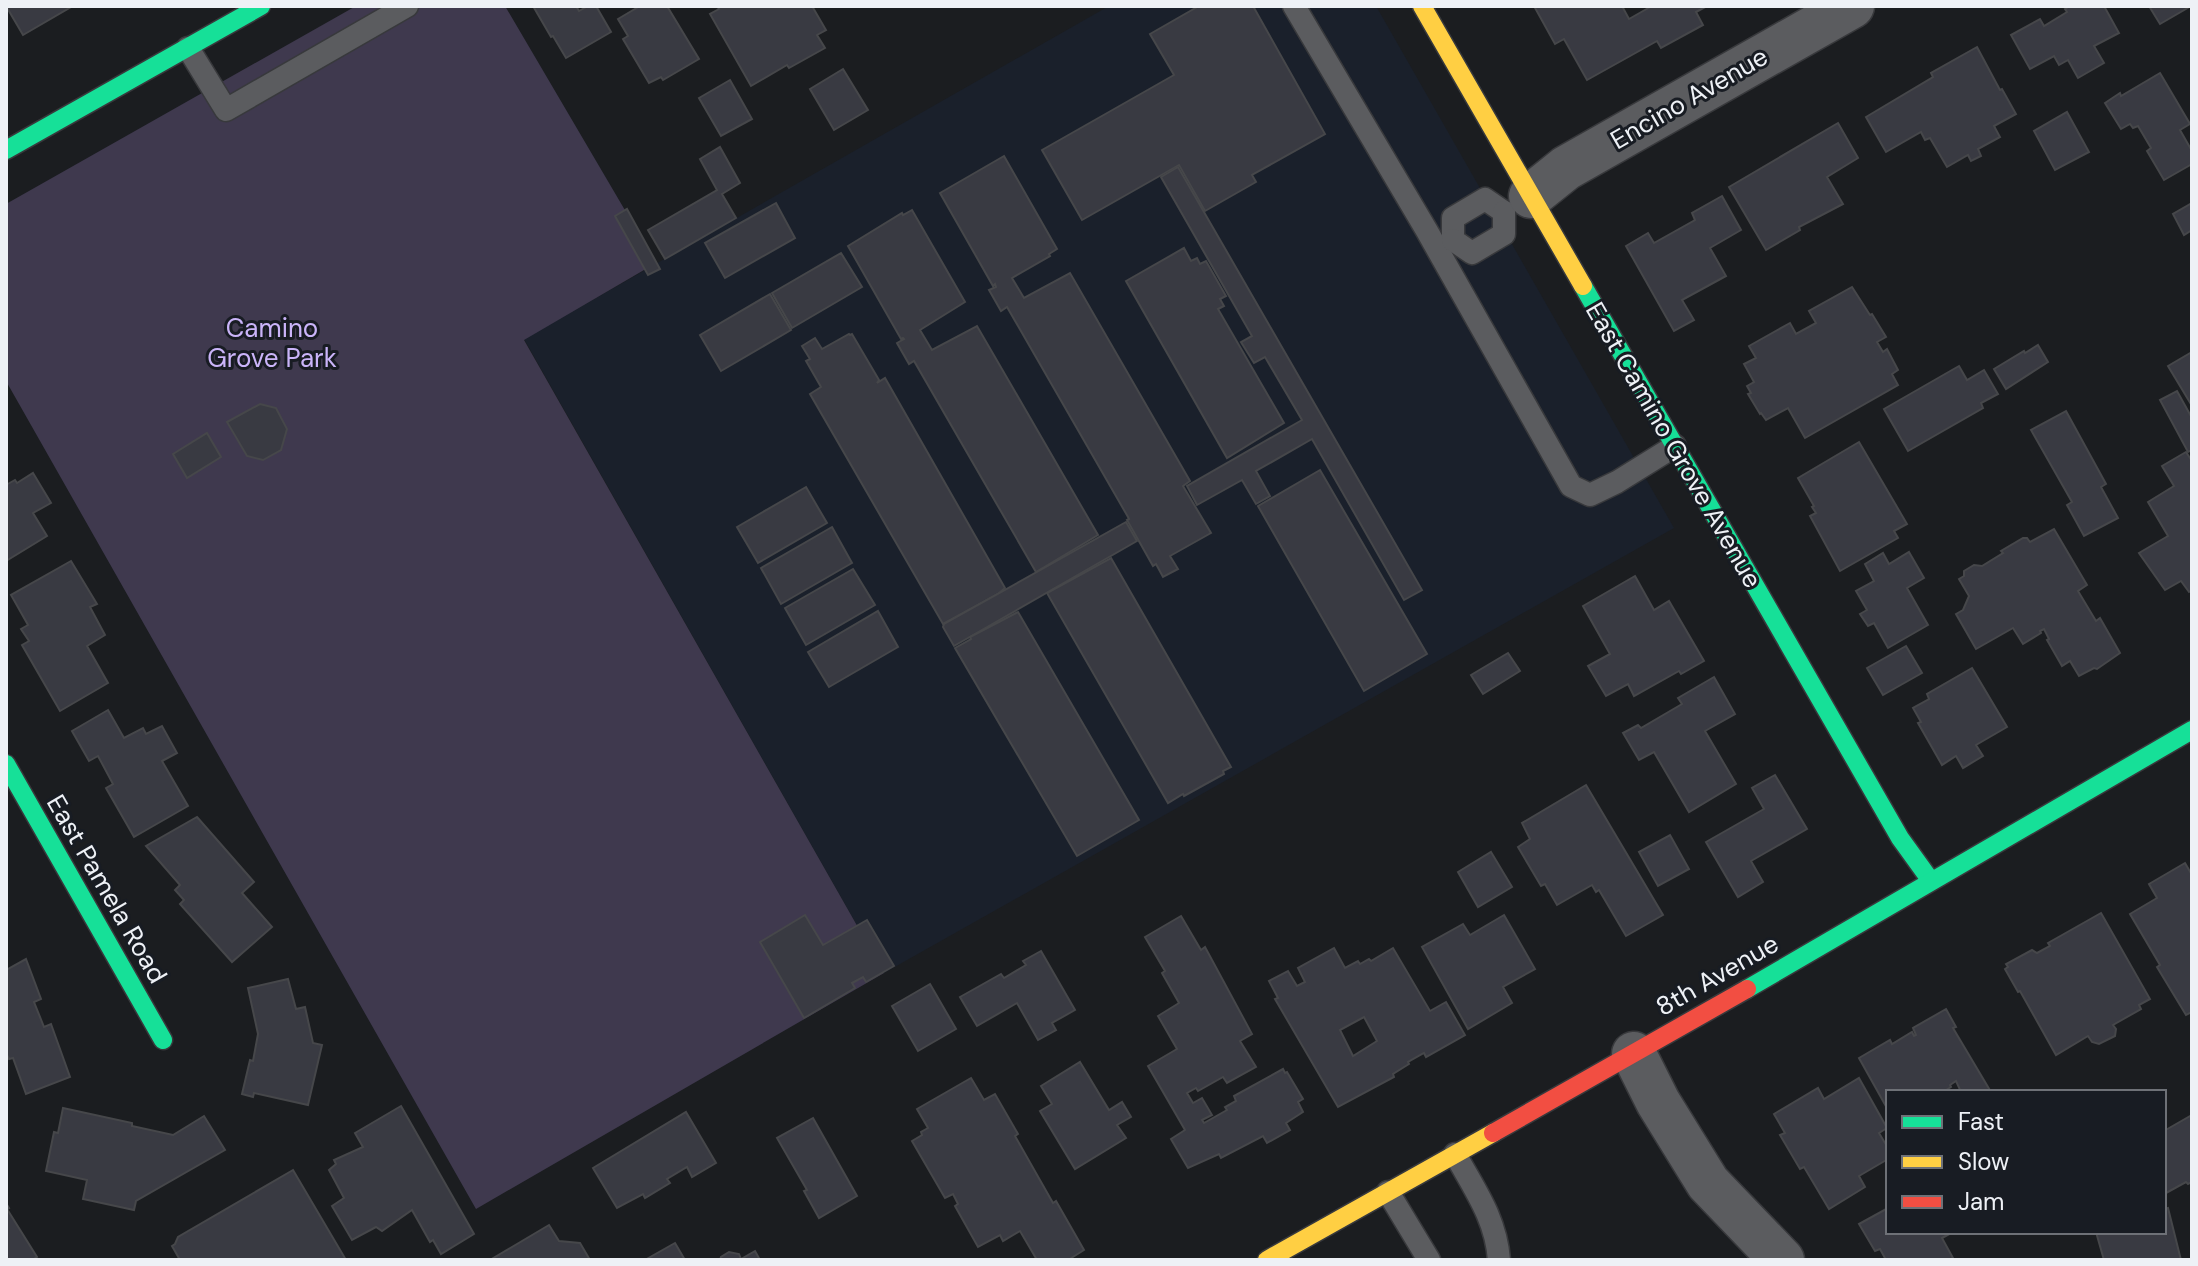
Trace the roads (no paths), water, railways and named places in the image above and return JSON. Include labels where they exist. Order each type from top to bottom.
[{"type":"street","points":[[6,150],[261,6]]},
{"type":"street","name":"East Camino Grove Avenue","points":[[1422,6],[1518,204],[1675,446],[1900,838],[1931,881]]},
{"type":"street","name":"Encino Avenue","points":[[1518,204],[1566,168],[1852,6]]},
{"type":"street","name":"8th Avenue","points":[[1267,1260],[1634,1054],[2192,730]]},
{"type":"street","name":"East Pamela Road","points":[[6,764],[163,1040]]},
{"type":"street","points":[[1634,1054],[1658,1102],[1708,1183],[1782,1260]]},
{"type":"lane","points":[[188,48],[226,110],[407,6]]},
{"type":"lane","points":[[1294,6],[1445,245],[1571,486],[1590,495],[1675,446]]},
{"type":"lane","points":[[1485,199],[1518,204],[1504,234],[1472,253],[1445,245],[1453,218],[1485,199]]},
{"type":"lane","points":[[1455,1154],[1496,1232],[1499,1260]]},
{"type":"lane","points":[[1388,1192],[1429,1260]]},
{"type":"park label","name":"Camino Grove Park","points":[[272,343]]}]
